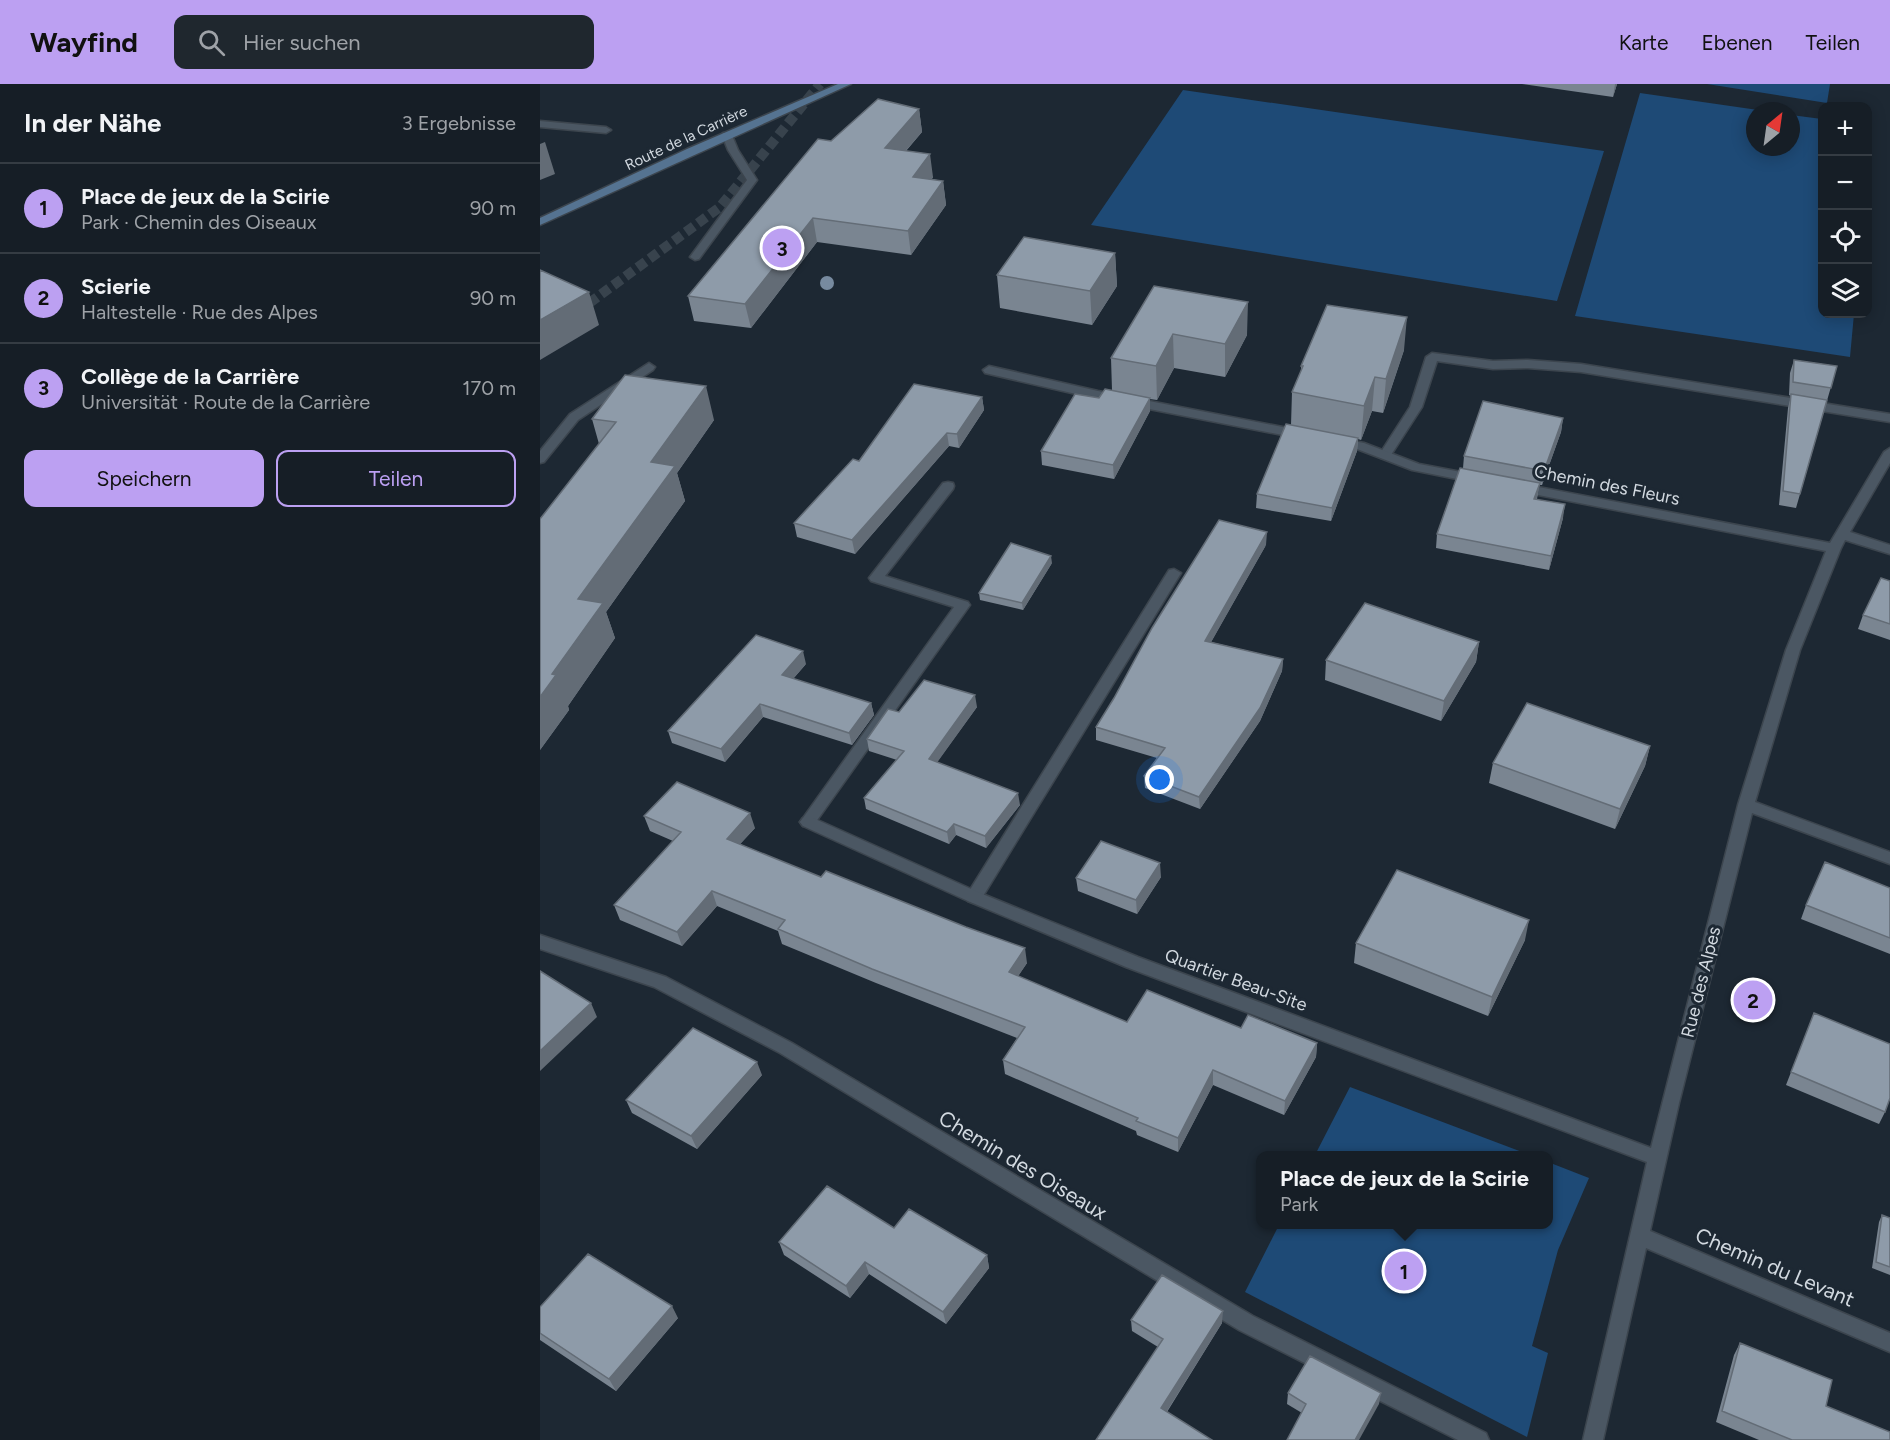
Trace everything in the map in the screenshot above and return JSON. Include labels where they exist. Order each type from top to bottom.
[{"type":"street","name":"Route de la Carrière","points":[[540,222],[727,135],[846,84]]},
{"type":"street","points":[[540,124],[606,130]]},
{"type":"street","points":[[694,257],[752,180],[733,150],[727,135]]},
{"type":"street","points":[[1385,455],[1416,407],[1432,357],[1493,365],[1528,364],[1581,368],[1890,418]]},
{"type":"street","points":[[542,456],[574,417],[649,367]]},
{"type":"street","name":"Chemin des Fleurs","points":[[989,370],[1098,395],[1360,446],[1416,467],[1834,548]]},
{"type":"street","name":"Rue des Alpes","points":[[1593,1440],[1657,1158],[1746,805],[1792,650],[1834,548],[1890,452]]},
{"type":"street","name":"Quartier Beau-Site","points":[[948,486],[876,578],[963,605],[808,822],[974,897],[1132,962],[1657,1158]]},
{"type":"street","points":[[1842,534],[1890,550]]},
{"type":"street","points":[[974,897],[1173,573]]},
{"type":"street","points":[[1746,805],[1890,858]]},
{"type":"street","name":"Chemin des Oiseaux","points":[[540,942],[660,982],[786,1048],[1246,1323],[1479,1440]]},
{"type":"street","name":"Chemin du Levant","points":[[1640,1236],[1890,1344]]},
{"type":"shaded area","points":[[1707,84],[1830,84],[1827,102]]},
{"type":"shaded area","points":[[1183,90],[1604,151],[1557,301],[1091,225]]},
{"type":"shaded area","points":[[1640,93],[1746,108],[1746,156],[1800,156],[1800,116],[1818,118],[1818,318],[1854,318],[1850,357],[1575,316]]},
{"type":"shaded area","points":[[1350,1087],[1519,1151],[1317,1151]]},
{"type":"shaded area","points":[[1553,1164],[1589,1178],[1558,1250],[1532,1346],[1548,1353],[1527,1437],[1245,1292],[1277,1229],[1553,1229]]},
{"type":"building","points":[[878,99],[919,109],[885,148],[930,154],[913,177],[943,181],[908,231],[813,218],[745,304],[688,296],[818,139],[831,141]]},
{"type":"building","points":[[1024,237],[1115,253],[1090,291],[997,275]]},
{"type":"building","points":[[540,270],[589,292],[540,320]]},
{"type":"building","points":[[1154,286],[1248,302],[1225,344],[1173,334],[1156,366],[1111,358]]},
{"type":"building","points":[[1327,305],[1407,317],[1386,379],[1375,377],[1364,406],[1292,392]]},
{"type":"building","points":[[1794,360],[1837,366],[1831,388],[1793,382]]},
{"type":"building","points":[[625,375],[706,386],[651,462],[675,466],[578,599],[603,603],[552,674],[556,675],[540,697],[540,519],[616,422],[592,419]]},
{"type":"building","points":[[914,384],[982,397],[957,434],[947,433],[852,540],[794,523],[853,459],[859,461]]},
{"type":"building","points":[[1105,389],[1150,398],[1113,465],[1041,451],[1075,394],[1099,398]]},
{"type":"building","points":[[1791,394],[1827,400],[1800,494],[1783,491]]},
{"type":"building","points":[[1483,401],[1563,418],[1544,471],[1464,456]]},
{"type":"building","points":[[1286,424],[1358,438],[1332,508],[1257,494]]},
{"type":"building","points":[[1460,468],[1540,483],[1534,499],[1565,504],[1551,556],[1437,534]]},
{"type":"building","points":[[1219,520],[1267,532],[1205,641],[1283,659],[1260,708],[1199,797],[1144,776],[1165,748],[1096,727],[1152,628]]},
{"type":"building","points":[[1011,543],[1051,556],[1022,603],[979,593]]},
{"type":"building","points":[[1881,578],[1890,581],[1890,624],[1863,615]]},
{"type":"building","points":[[1365,603],[1479,642],[1444,701],[1326,660]]},
{"type":"building","points":[[756,635],[803,651],[782,675],[871,703],[849,733],[760,704],[721,749],[668,731]]},
{"type":"building","points":[[924,680],[975,695],[929,759],[1018,793],[985,836],[954,824],[947,832],[864,798],[904,751],[867,739],[888,709],[899,712]]},
{"type":"building","points":[[1527,703],[1650,746],[1620,809],[1493,763]]},
{"type":"building","points":[[677,782],[750,813],[727,839],[821,877],[826,871],[1025,948],[1009,972],[1127,1022],[1147,990],[1241,1028],[1248,1015],[1317,1043],[1285,1101],[1213,1070],[1178,1138],[1136,1121],[1138,1118],[1003,1060],[1025,1027],[872,969],[778,929],[785,920],[712,891],[677,932],[614,905],[681,832],[644,816]]},
{"type":"building","points":[[1101,841],[1160,863],[1136,900],[1076,878]]},
{"type":"building","points":[[1825,862],[1890,888],[1890,938],[1806,905]]},
{"type":"building","points":[[1397,870],[1529,920],[1492,997],[1356,943]]},
{"type":"building","points":[[540,971],[591,1003],[540,1051]]},
{"type":"building","points":[[1814,1013],[1890,1044],[1890,1098],[1885,1112],[1791,1072]]},
{"type":"building","points":[[693,1028],[757,1062],[691,1136],[626,1100]]},
{"type":"building","points":[[827,1186],[894,1228],[909,1209],[987,1255],[943,1312],[865,1262],[846,1286],[779,1242]]},
{"type":"building","points":[[1882,1215],[1890,1218],[1890,1267],[1876,1262]]},
{"type":"building","points":[[588,1254],[672,1306],[609,1379],[540,1333],[540,1307]]},
{"type":"building","points":[[1162,1275],[1223,1311],[1161,1408],[1212,1440],[1096,1440],[1163,1339],[1131,1320]]},
{"type":"building","points":[[1740,1343],[1832,1380],[1826,1406],[1890,1432],[1890,1440],[1792,1440],[1722,1411]]},
{"type":"building","points":[[1310,1356],[1381,1393],[1355,1440],[1287,1440],[1306,1404],[1288,1393]]},
{"type":"tunnel","points":[[577,312],[720,207],[820,84]]},
{"type":"place","name":"Collège de la Carrière","points":[[782,248]]},
{"type":"place","name":"Scierie","points":[[1753,1000]]},
{"type":"place","name":"Place de jeux de la Scirie","points":[[1404,1271]]}]
